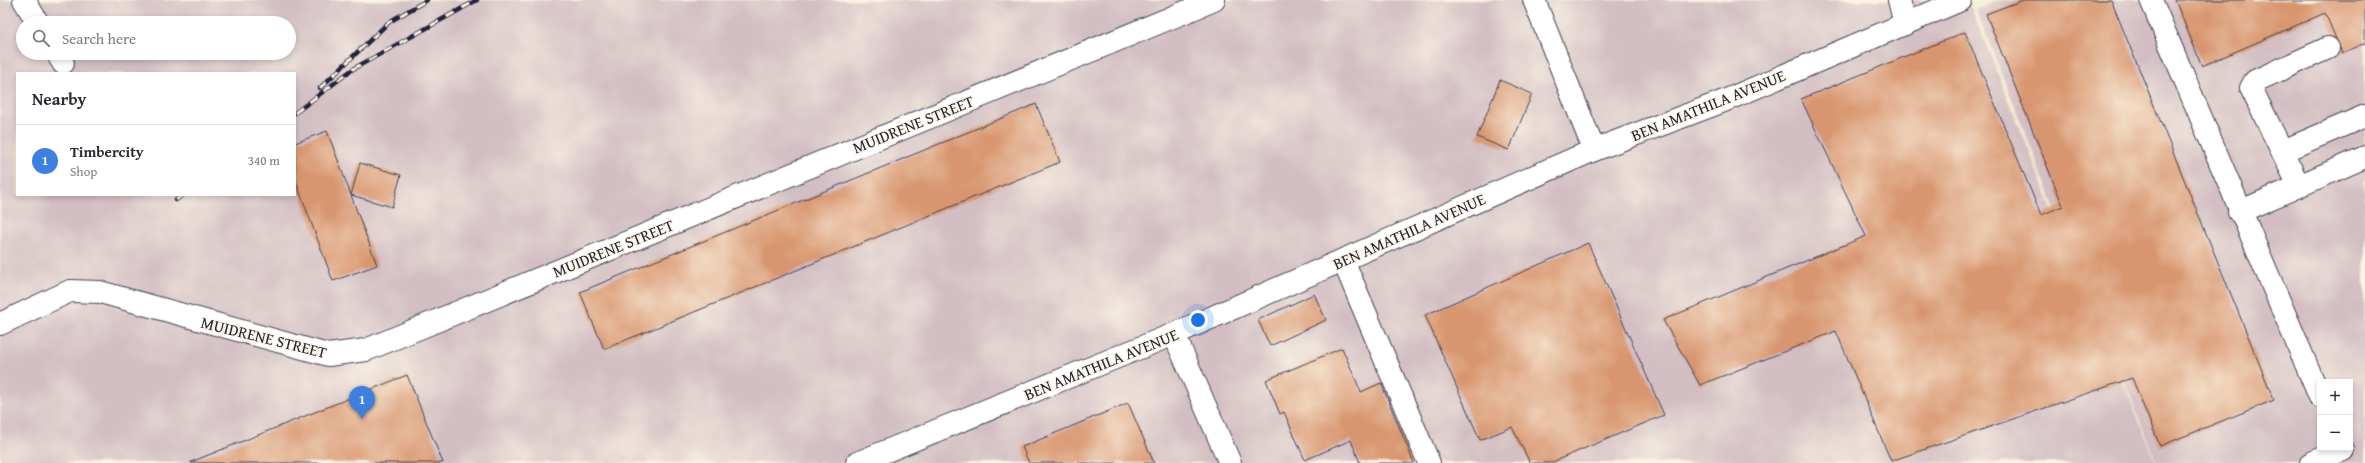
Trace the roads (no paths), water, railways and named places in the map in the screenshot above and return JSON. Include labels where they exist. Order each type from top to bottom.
[{"type":"street","points":[[24,0],[34,16]]},
{"type":"street","name":"MUIDRENE STREET","points":[[0,324],[70,291],[100,292],[328,355],[366,350],[1214,0]]},
{"type":"street","points":[[1534,0],[1594,150]]},
{"type":"street","points":[[1899,0],[1905,24]]},
{"type":"street","name":"BEN AMATHILA AVENUE","points":[[857,463],[1174,334],[1594,150],[1724,101],[1961,0]]},
{"type":"street","points":[[2151,0],[2317,390]]},
{"type":"street","points":[[2299,186],[2252,88],[2255,82],[2328,48]]},
{"type":"street","points":[[2283,151],[2365,116]]},
{"type":"street","points":[[2240,212],[2365,157]]},
{"type":"street","points":[[1343,260],[1429,463]]},
{"type":"street","points":[[1174,334],[1230,463]]},
{"type":"street","points":[[2311,463],[2345,454]]},
{"type":"railway","points":[[320,88],[389,22],[427,0]]},
{"type":"railway","points":[[296,112],[353,69],[477,0]]},
{"type":"railway","points":[[176,200],[182,196]]},
{"type":"place","name":"Timbercity","points":[[362,419]]}]
